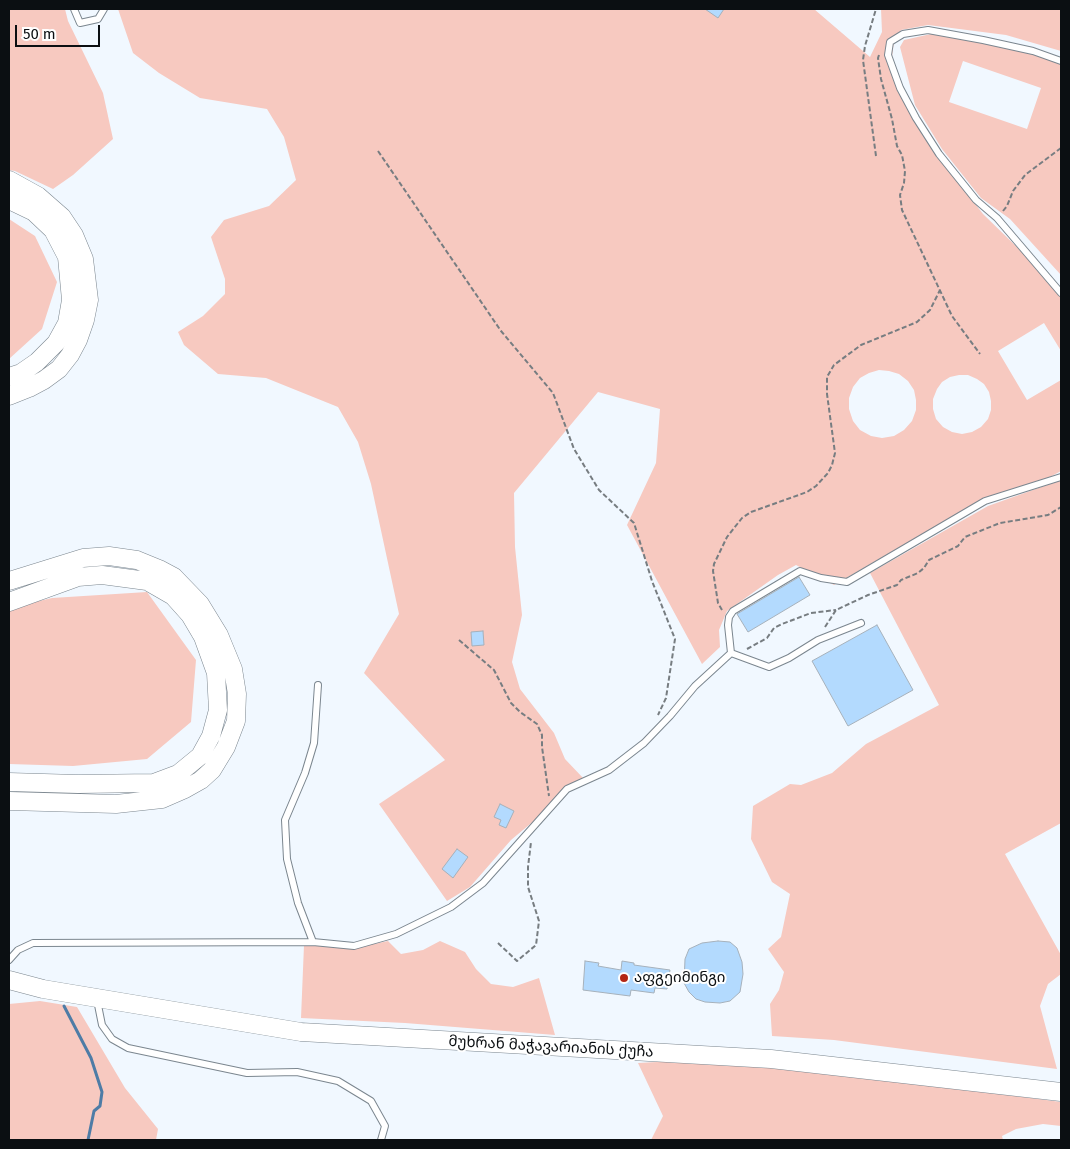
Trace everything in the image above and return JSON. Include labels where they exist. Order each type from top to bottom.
[{"type":"main road","points":[[9,180],[38,196],[62,217],[74,235],[84,259],[89,300],[86,320],[70,355],[58,369],[44,380],[9,396]]},
{"type":"main road","points":[[9,200],[34,212],[53,230],[68,257],[71,292],[67,323],[56,343],[37,362],[21,373],[9,377]]},
{"type":"main road","points":[[9,581],[83,558],[109,556],[137,560],[159,569],[174,577],[200,604],[219,635],[233,669],[237,694],[236,721],[226,747],[212,770],[201,780],[185,789],[162,799],[116,804],[9,801]]},
{"type":"main road","points":[[9,602],[78,577],[102,575],[147,582],[172,596],[190,615],[203,637],[216,673],[218,710],[211,736],[200,756],[178,774],[154,783],[9,782]]},
{"type":"main road","name":"მუხრან მაჭავარიანის ქუჩა","points":[[9,980],[43,989],[301,1032],[771,1059],[1061,1092]]},
{"type":"main road","name":"მუხრან მაჭავარიანის ქუჩა","points":[[9,989],[43,989]]},
{"type":"lane","points":[[74,9],[80,23],[98,19],[104,9]]},
{"type":"lane","points":[[1061,61],[1025,49],[928,30],[903,34],[890,42],[888,55],[900,88],[916,118],[940,154],[976,200],[997,218],[1061,293]]},
{"type":"lane","points":[[734,654],[728,625],[729,617],[733,611],[800,571],[821,578],[847,582],[985,501],[1061,477]]},
{"type":"lane","points":[[734,654],[769,667],[789,658],[818,640],[861,623]]},
{"type":"lane","points":[[9,960],[18,950],[33,943],[204,944],[313,942],[354,946],[396,934],[451,907],[483,883],[567,789],[609,770],[644,743],[695,686],[734,654]]},
{"type":"lane","points":[[313,942],[298,903],[287,859],[285,820],[305,773],[314,743],[318,685]]},
{"type":"lane","points":[[97,998],[102,1025],[112,1039],[128,1048],[247,1073],[296,1072],[338,1081],[371,1101],[385,1126],[381,1140]]},
{"type":"path","points":[[876,9],[865,46],[863,60],[876,156]]},
{"type":"path","points":[[881,50],[878,58],[881,78],[897,146],[902,155],[906,171],[900,195],[902,210],[952,316],[980,354]]},
{"type":"path","points":[[997,218],[1007,206],[1013,191],[1025,174],[1061,148]]},
{"type":"path","points":[[378,151],[501,331],[553,393],[574,449],[599,490],[634,523],[652,581],[675,639],[666,698],[657,716]]},
{"type":"path","points":[[729,617],[722,610],[718,602],[713,571],[714,564],[728,537],[742,518],[751,512],[807,492],[816,486],[828,473],[832,464],[835,454],[827,394],[827,377],[834,365],[861,345],[917,322],[930,310],[940,290]]},
{"type":"path","points":[[734,654],[767,638],[774,628],[782,624],[811,613],[836,610],[868,595],[896,585],[901,580],[924,568],[929,560],[958,546],[965,537],[1000,522],[1048,515],[1061,506]]},
{"type":"path","points":[[818,640],[836,610]]},
{"type":"path","points":[[459,640],[494,670],[511,702],[520,712],[537,724],[542,735],[550,806]]},
{"type":"path","points":[[498,943],[517,961],[536,945],[539,921],[528,887],[530,848],[536,824]]},
{"type":"shaded area","points":[[9,9],[65,9],[68,21],[103,93],[113,139],[73,175],[53,189],[9,170]]},
{"type":"shaded area","points":[[118,9],[814,9],[870,57],[882,32],[881,9],[1061,9],[1061,51],[1006,35],[928,25],[901,30],[894,42],[892,57],[899,90],[939,157],[983,214],[1061,290],[1061,351],[1044,323],[998,351],[1027,400],[1061,380],[1061,471],[1048,478],[983,499],[834,585],[796,565],[778,575],[727,611],[719,630],[720,647],[702,664],[627,525],[656,463],[660,409],[598,392],[514,493],[515,547],[522,615],[512,662],[520,689],[554,733],[565,759],[584,779],[511,840],[470,887],[447,901],[379,804],[445,760],[364,673],[399,614],[371,484],[358,442],[338,407],[266,378],[218,374],[184,345],[178,332],[203,316],[225,294],[225,279],[211,237],[224,220],[269,206],[296,180],[284,137],[267,109],[200,98],[159,73],[133,53]],"holes":[[[879,370],[899,374],[908,381],[914,390],[916,400],[916,410],[912,421],[904,430],[894,436],[882,438],[871,436],[860,430],[853,421],[849,409],[849,398],[853,387],[860,378]],[[968,375],[984,384],[989,392],[991,401],[988,419],[981,427],[972,432],[962,434],[952,432],[943,427],[936,419],[933,409],[933,399],[942,382],[950,377]]]},
{"type":"shaded area","points":[[931,34],[983,39],[1061,60],[1061,275],[1010,219],[981,198],[942,149],[915,105],[900,47],[904,40]],"holes":[[[963,61],[1041,88],[1027,129],[949,102]]]},
{"type":"shaded area","points":[[9,219],[35,236],[57,282],[42,329],[9,359]]},
{"type":"shaded area","points":[[1061,480],[1061,823],[1005,854],[1061,955],[1061,974],[1048,984],[1040,1006],[1057,1069],[834,1040],[772,1036],[770,1004],[779,990],[784,972],[768,949],[781,937],[790,894],[772,882],[751,839],[753,806],[790,784],[801,785],[832,773],[866,744],[939,705],[870,573],[988,506]]},
{"type":"shaded area","points":[[147,592],[196,660],[191,722],[147,759],[73,766],[9,764],[9,608],[52,598]]},
{"type":"shaded area","points":[[388,941],[401,954],[423,950],[440,941],[465,952],[476,969],[491,984],[513,987],[539,978],[555,1035],[405,1023],[301,1018],[304,945],[374,944]]},
{"type":"shaded area","points":[[40,1001],[77,1007],[125,1088],[158,1129],[156,1140],[9,1140],[9,1004]]},
{"type":"shaded area","points":[[676,1061],[723,1063],[866,1076],[1061,1102],[1061,1126],[1043,1124],[1016,1129],[1002,1136],[1003,1140],[651,1140],[663,1116],[638,1063]]},
{"type":"building","points":[[705,9],[724,9],[718,18]]},
{"type":"building","points":[[799,577],[810,595],[748,632],[737,614]]},
{"type":"building","points":[[877,625],[913,690],[848,726],[812,661]]},
{"type":"building","points":[[483,631],[484,645],[472,646],[471,632]]},
{"type":"building","points":[[500,804],[514,811],[506,828],[499,825],[501,820],[494,817]]},
{"type":"building","points":[[457,849],[468,857],[453,878],[442,869]]},
{"type":"building","points":[[730,942],[737,948],[742,962],[743,974],[740,992],[730,1001],[720,1003],[705,1002],[696,999],[684,983],[685,959],[689,949],[702,943]]},
{"type":"building","points":[[585,961],[599,963],[598,966],[621,970],[622,961],[634,963],[634,965],[670,970],[667,989],[655,988],[654,993],[631,990],[630,996],[583,990]]},
{"type":"waterway","points":[[64,1006],[91,1058],[102,1092],[100,1106],[94,1111],[88,1140]]},
{"type":"place","name":"აფგეიმინგი","points":[[624,978]]}]
